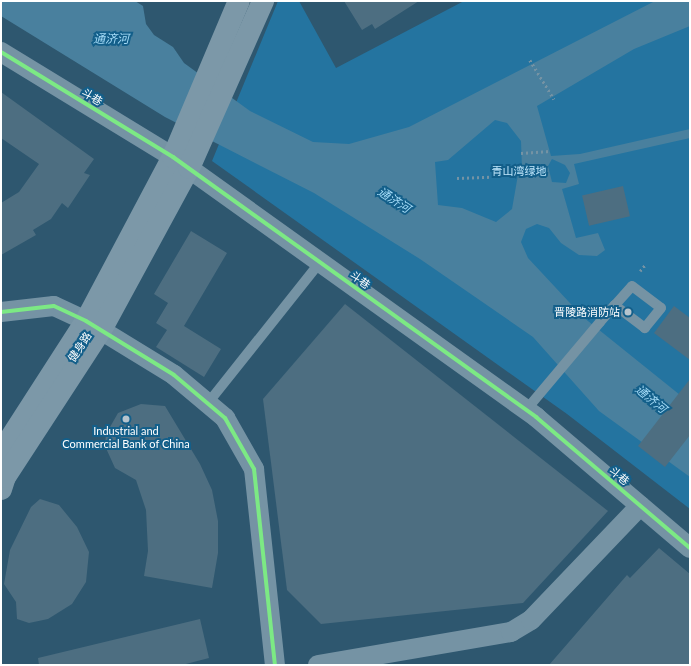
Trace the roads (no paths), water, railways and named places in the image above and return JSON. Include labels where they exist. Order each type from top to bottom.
[{"type":"main road","points":[[181,163],[226,32],[239,1]]},
{"type":"main road","points":[[181,163],[243,47],[263,1]]},
{"type":"main road","name":"健身路","points":[[1,489],[5,477],[94,326],[181,163]]},
{"type":"main road","name":"健身路","points":[[1,453],[94,326]]},
{"type":"street","name":"斗巷","points":[[1,52],[181,163],[526,410],[690,548]]},
{"type":"street","points":[[1,312],[54,306],[94,326],[174,375],[225,418],[254,469],[274,665]]},
{"type":"street","points":[[318,665],[511,632],[532,620],[640,506]]},
{"type":"lane","points":[[208,403],[320,262]]},
{"type":"lane","points":[[526,410],[600,322],[615,305],[632,286],[661,308],[645,328],[615,305]]},
{"type":"water","name":"通济河","points":[[1,1],[135,1],[143,6],[146,24],[154,35],[173,47],[184,63],[250,111],[313,142],[349,144],[409,127],[655,1],[690,1],[690,26],[634,49],[537,106],[551,156],[580,154],[690,129],[690,138],[574,164],[579,184],[562,189],[576,238],[598,233],[605,250],[597,256],[579,255],[561,243],[549,228],[537,224],[526,229],[521,242],[528,258],[583,317],[690,403],[690,477],[599,411],[533,337],[420,259],[314,193],[165,117],[1,16]],"holes":[[[495,120],[507,123],[521,141],[522,168],[519,169],[512,209],[496,222],[462,208],[438,205],[435,162],[448,160]],[[552,159],[565,165],[570,173],[566,183],[552,182],[548,166]]]},
{"type":"place","name":"晋陵路消防站","points":[[628,312]]},
{"type":"place","name":"Industrial and Commercial Bank of China","points":[[126,419]]},
{"type":"park label","name":"青山湾绿地","points":[[519,171]]}]
